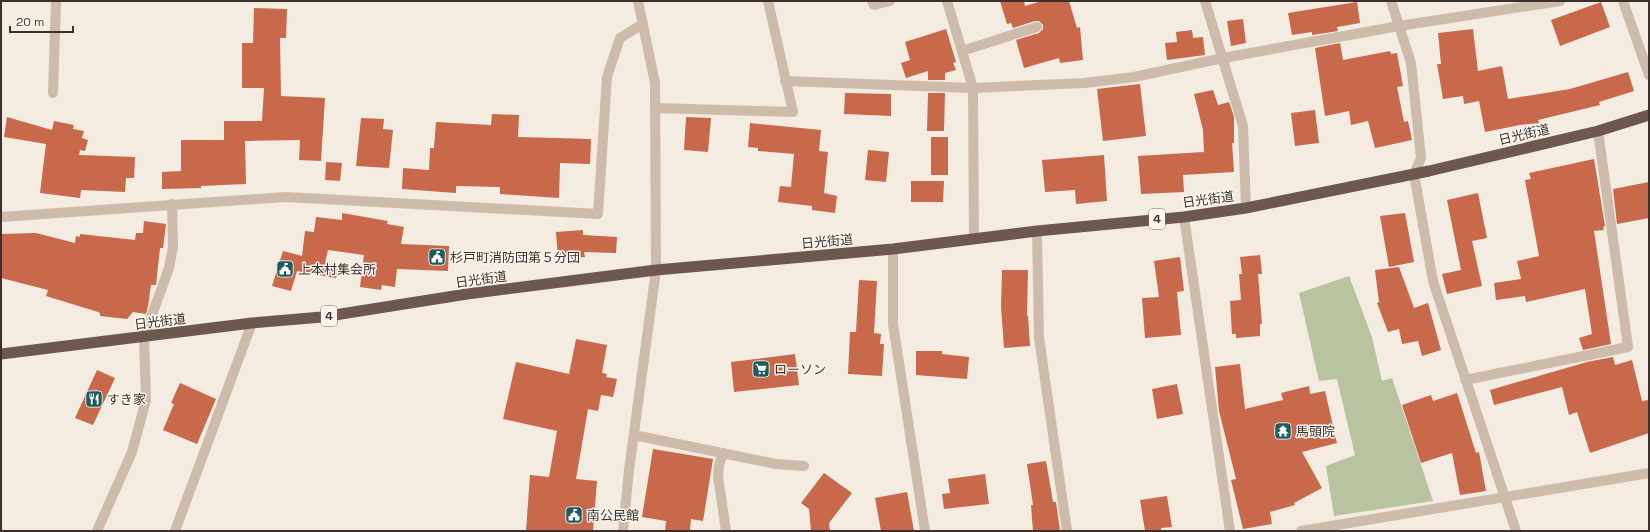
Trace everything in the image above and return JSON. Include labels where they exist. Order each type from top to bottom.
[{"type":"highway","name":"日光街道","points":[[1,354],[144,338],[252,323],[322,317],[467,294],[656,270],[893,249],[1037,231],[1184,217],[1246,208],[1414,174],[1598,131],[1649,115]]},
{"type":"street","points":[[53,93],[56,1]]},
{"type":"street","points":[[623,531],[656,270],[655,83],[638,1]]},
{"type":"street","points":[[656,108],[792,112],[768,1]]},
{"type":"street","points":[[872,1],[874,5],[890,1]]},
{"type":"street","points":[[947,1],[973,88],[974,239]]},
{"type":"street","points":[[1205,1],[1243,126],[1246,208]]},
{"type":"street","points":[[1391,1],[1411,63],[1421,158],[1414,174],[1432,281],[1516,531]]},
{"type":"street","points":[[785,81],[973,88],[1091,82],[1134,77],[1223,58],[1399,26],[1560,1]]},
{"type":"street","points":[[1622,1],[1649,75]]},
{"type":"street","points":[[1,218],[172,204],[286,197],[598,214],[607,77],[620,38],[643,24]]},
{"type":"street","points":[[962,51],[1037,27]]},
{"type":"street","points":[[1465,380],[1628,347],[1598,131]]},
{"type":"street","points":[[96,531],[132,452],[146,400],[144,338],[169,268],[173,247],[172,204]]},
{"type":"street","points":[[1184,217],[1230,531]]},
{"type":"street","points":[[1037,231],[1039,338],[1067,531]]},
{"type":"street","points":[[893,249],[893,324],[925,531]]},
{"type":"street","points":[[175,531],[252,323]]},
{"type":"street","points":[[634,435],[776,464],[804,466]]},
{"type":"street","points":[[723,453],[719,465],[718,476],[726,531]]},
{"type":"street","points":[[1301,531],[1649,473]]},
{"type":"street","points":[[1367,520],[1368,531]]},
{"type":"green space","points":[[1349,276],[1372,337],[1382,381],[1392,378],[1433,501],[1334,516],[1326,466],[1355,455],[1337,379],[1319,381],[1299,293]]},
{"type":"building","points":[[1000,1],[1024,1],[1025,6],[1042,1],[1069,1],[1077,28],[1080,27],[1083,60],[1060,63],[1059,58],[1024,68],[1016,40],[1039,33],[1043,29],[1043,25],[1039,21],[1035,21],[1013,28],[1011,23],[1007,24]]},
{"type":"building","points":[[1357,2],[1360,23],[1337,27],[1338,31],[1312,35],[1312,32],[1292,35],[1288,13]]},
{"type":"building","points":[[1601,2],[1610,27],[1560,46],[1551,20]]},
{"type":"building","points":[[254,8],[287,9],[286,38],[280,38],[281,96],[325,98],[321,161],[299,160],[300,140],[245,141],[246,184],[201,186],[201,188],[162,189],[162,172],[181,171],[181,140],[224,140],[224,121],[262,121],[264,88],[242,88],[242,43],[253,43]]},
{"type":"building","points":[[1243,19],[1246,43],[1231,46],[1227,21]]},
{"type":"building","points":[[946,29],[956,62],[953,63],[956,70],[945,73],[945,80],[928,80],[928,71],[906,78],[901,63],[910,60],[905,42]]},
{"type":"building","points":[[1473,29],[1478,71],[1502,66],[1508,99],[1570,89],[1628,72],[1634,91],[1599,102],[1600,105],[1538,120],[1539,123],[1485,132],[1479,101],[1464,104],[1463,96],[1443,99],[1437,64],[1441,64],[1438,33]]},
{"type":"building","points":[[1192,30],[1193,38],[1203,37],[1205,55],[1167,60],[1165,43],[1177,42],[1176,32]]},
{"type":"building","points":[[1340,43],[1343,60],[1390,51],[1391,54],[1397,53],[1403,86],[1397,87],[1404,122],[1408,121],[1412,140],[1375,148],[1368,121],[1351,125],[1349,111],[1325,116],[1315,48]]},
{"type":"building","points":[[1140,84],[1146,136],[1103,141],[1097,89]]},
{"type":"building","points":[[1213,90],[1218,105],[1229,102],[1234,117],[1234,143],[1232,143],[1234,172],[1183,175],[1184,192],[1141,194],[1138,156],[1204,152],[1203,130],[1194,94]]},
{"type":"building","points":[[845,93],[891,94],[891,116],[844,114]]},
{"type":"building","points":[[928,93],[945,93],[944,131],[927,131]]},
{"type":"building","points":[[1315,110],[1319,143],[1295,146],[1291,113]]},
{"type":"building","points":[[492,114],[519,115],[518,137],[591,139],[590,164],[560,163],[559,198],[500,194],[500,187],[456,186],[456,193],[402,189],[403,168],[429,170],[430,148],[434,148],[436,122],[491,125]]},
{"type":"building","points":[[7,117],[52,130],[54,121],[74,125],[73,129],[84,131],[82,138],[88,140],[85,151],[80,150],[79,155],[135,157],[134,178],[126,178],[125,192],[81,190],[80,198],[40,193],[46,144],[4,137]]},
{"type":"building","points":[[686,117],[711,118],[708,152],[684,150]]},
{"type":"building","points":[[361,118],[384,119],[383,129],[393,130],[389,168],[356,166]]},
{"type":"building","points":[[750,123],[821,130],[819,151],[828,152],[824,193],[837,196],[835,213],[812,210],[812,206],[778,202],[780,186],[791,187],[794,154],[758,151],[758,148],[748,147]]},
{"type":"building","points":[[931,137],[948,137],[948,175],[931,175]]},
{"type":"building","points":[[868,150],[889,152],[886,182],[865,180]]},
{"type":"building","points":[[1104,155],[1107,201],[1076,204],[1075,190],[1045,192],[1042,160]]},
{"type":"building","points":[[1594,159],[1605,226],[1603,227],[1604,230],[1594,231],[1611,344],[1583,350],[1579,338],[1592,334],[1585,289],[1526,302],[1525,296],[1496,300],[1494,283],[1521,279],[1517,261],[1539,256],[1525,180],[1531,179],[1529,173]]},
{"type":"building","points":[[326,162],[342,163],[340,181],[325,180]]},
{"type":"building","points":[[911,181],[944,181],[943,202],[911,202]]},
{"type":"building","points":[[1649,182],[1649,218],[1617,224],[1613,189]]},
{"type":"building","points":[[1478,193],[1487,238],[1472,241],[1482,286],[1447,294],[1442,274],[1461,270],[1447,200]]},
{"type":"building","points":[[342,213],[388,221],[387,224],[404,227],[401,244],[449,246],[448,271],[397,269],[395,287],[382,285],[381,290],[360,287],[364,255],[328,250],[325,263],[339,267],[336,278],[297,271],[291,291],[272,286],[283,251],[302,256],[305,231],[314,232],[316,217],[342,220]]},
{"type":"building","points":[[1405,213],[1414,262],[1389,267],[1380,216]]},
{"type":"building","points":[[144,221],[166,224],[163,248],[160,248],[156,285],[151,285],[146,314],[133,312],[127,319],[100,316],[100,313],[98,312],[46,296],[48,290],[1,278],[1,234],[36,233],[75,243],[76,236],[80,237],[80,234],[135,240],[136,233],[143,233]]},
{"type":"building","points":[[583,230],[583,235],[617,237],[616,253],[584,252],[585,257],[558,259],[556,232]]},
{"type":"building","points":[[1260,255],[1262,274],[1258,274],[1262,324],[1260,324],[1260,336],[1236,338],[1236,334],[1232,334],[1230,301],[1241,300],[1239,274],[1242,274],[1240,257]]},
{"type":"building","points":[[1180,257],[1184,291],[1177,292],[1181,335],[1145,338],[1142,298],[1159,297],[1154,261]]},
{"type":"building","points":[[1399,267],[1414,308],[1428,303],[1441,350],[1422,356],[1418,341],[1402,344],[1399,329],[1388,332],[1377,303],[1379,302],[1375,270]]},
{"type":"building","points":[[1002,270],[1028,270],[1027,316],[1030,346],[1004,348],[1001,307]]},
{"type":"building","points":[[859,280],[877,281],[874,333],[881,334],[880,344],[884,344],[882,376],[848,374],[850,332],[856,332]]},
{"type":"building","points":[[576,339],[607,345],[602,373],[607,374],[606,377],[617,379],[613,397],[601,395],[598,411],[588,409],[576,479],[597,481],[593,531],[526,531],[530,475],[549,477],[557,431],[503,419],[516,362],[569,374]]},
{"type":"building","points":[[916,351],[942,351],[942,354],[969,357],[967,379],[916,375]]},
{"type":"building","points":[[795,354],[799,385],[734,392],[731,362]]},
{"type":"building","points":[[1613,357],[1615,365],[1632,360],[1642,401],[1649,400],[1649,433],[1590,453],[1577,412],[1569,415],[1562,387],[1494,405],[1490,390],[1587,362]]},
{"type":"building","points":[[1240,364],[1245,409],[1283,400],[1281,393],[1309,386],[1310,394],[1325,391],[1337,443],[1302,452],[1322,488],[1294,503],[1295,505],[1270,512],[1272,524],[1243,529],[1231,480],[1236,479],[1219,411],[1215,367]]},
{"type":"building","points":[[97,370],[115,378],[93,425],[75,418]]},
{"type":"building","points":[[180,383],[216,399],[197,444],[163,430],[174,404],[171,403]]},
{"type":"building","points":[[1177,384],[1183,414],[1157,419],[1152,389]]},
{"type":"building","points":[[1457,393],[1476,453],[1479,452],[1486,491],[1460,495],[1452,453],[1421,463],[1402,405],[1431,395],[1433,401]]},
{"type":"building","points":[[653,449],[713,459],[703,521],[691,519],[690,531],[665,531],[666,521],[642,517]]},
{"type":"building","points":[[1046,461],[1053,502],[1056,502],[1060,531],[1033,531],[1031,505],[1033,505],[1027,464]]},
{"type":"building","points":[[824,473],[852,493],[829,523],[830,531],[811,531],[809,509],[801,503]]},
{"type":"building","points":[[985,474],[989,504],[944,509],[942,494],[950,493],[948,479]]},
{"type":"building","points":[[907,492],[914,531],[881,531],[875,498]]},
{"type":"building","points":[[1167,496],[1172,527],[1161,528],[1161,531],[1145,531],[1140,500]]},
{"type":"place","name":"杉戸町消防団第５分団","points":[[437,257]]},
{"type":"place","name":"上本村集会所","points":[[285,269]]},
{"type":"place","name":"ローソン","points":[[761,369]]},
{"type":"place","name":"すき家","points":[[94,399]]},
{"type":"place","name":"馬頭院","points":[[1283,431]]},
{"type":"place","name":"南公民館","points":[[574,515]]}]
